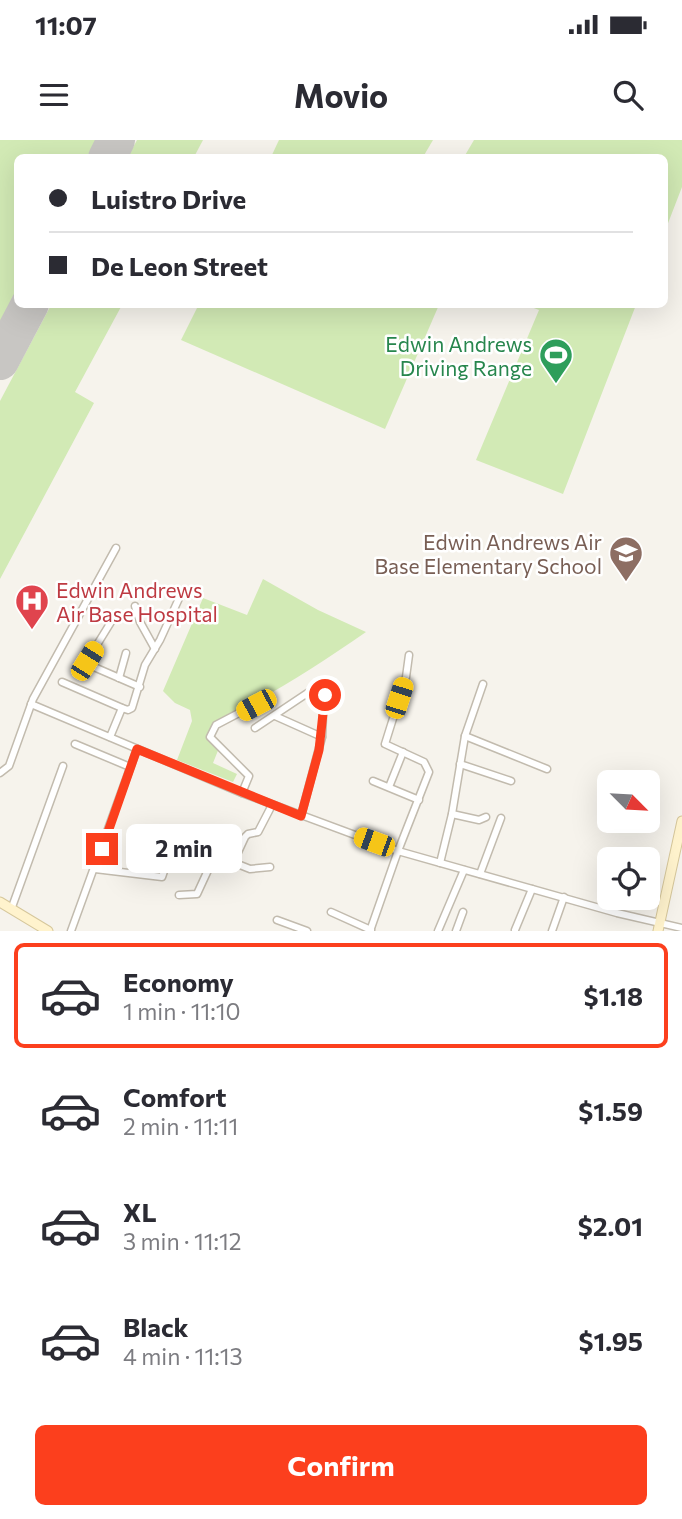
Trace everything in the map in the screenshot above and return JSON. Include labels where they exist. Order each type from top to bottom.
[{"type":"main road","points":[[659,927],[682,821]]},
{"type":"main road","points":[[0,902],[12,907],[33,927],[48,931]]},
{"type":"street","points":[[0,773],[9,766],[32,705],[116,548]]},
{"type":"street","points":[[62,682],[122,709],[132,708],[145,665],[181,594]]},
{"type":"street","points":[[135,606],[140,622],[155,649]]},
{"type":"street","points":[[111,622],[87,663],[140,687]]},
{"type":"street","points":[[119,678],[126,653]]},
{"type":"street","points":[[331,912],[371,931],[429,772],[424,762],[386,746],[385,742],[406,677],[409,655]]},
{"type":"street","points":[[440,863],[452,814],[465,736],[483,684]]},
{"type":"street","points":[[255,728],[321,686],[325,691],[322,737],[301,816]]},
{"type":"street","points":[[32,705],[272,805],[398,851],[564,897],[659,927],[682,928]]},
{"type":"street","points":[[242,793],[249,776],[210,737],[215,725],[256,705]]},
{"type":"street","points":[[110,737],[122,709]]},
{"type":"street","points":[[275,716],[322,737]]},
{"type":"street","points":[[465,736],[547,769]]},
{"type":"street","points":[[75,744],[130,766]]},
{"type":"street","points":[[71,931],[137,749]]},
{"type":"street","points":[[390,787],[403,752]]},
{"type":"street","points":[[460,764],[511,781]]},
{"type":"street","points":[[12,907],[63,766]]},
{"type":"street","points":[[373,781],[419,800]]},
{"type":"street","points":[[233,863],[245,837],[258,832],[272,805]]},
{"type":"street","points":[[452,814],[479,820],[486,817]]},
{"type":"street","points":[[480,874],[501,818]]},
{"type":"street","points":[[95,869],[162,877],[171,851]]},
{"type":"street","points":[[179,895],[197,894],[213,855],[250,869],[270,867]]},
{"type":"street","points":[[438,931],[464,870]]},
{"type":"street","points":[[515,930],[532,889]]},
{"type":"street","points":[[552,931],[564,897]]},
{"type":"street","points":[[456,931],[463,912]]},
{"type":"street","points":[[277,920],[307,931]]},
{"type":"green space","points":[[0,140],[96,140],[89,154],[14,154],[14,296],[0,324]]},
{"type":"green space","points":[[137,140],[203,140],[196,154],[130,154]]},
{"type":"green space","points":[[279,140],[433,140],[425,154],[272,154]]},
{"type":"green space","points":[[474,140],[682,140],[682,187],[668,223],[668,154],[466,154]]},
{"type":"green space","points":[[49,308],[120,308],[75,392],[94,403],[0,579],[0,401]]},
{"type":"green space","points":[[197,308],[438,308],[385,429],[181,340]]},
{"type":"green space","name":"Edwin Andrews Driving Range","points":[[534,308],[635,308],[563,494],[476,460],[539,310]]},
{"type":"green space","points":[[263,579],[318,610],[366,632],[254,703],[215,723],[209,737],[219,748],[213,763],[237,774],[233,782],[177,760],[192,721],[190,710],[175,703],[163,691],[203,598],[247,615]]},
{"type":"runway","points":[[109,154],[116,140]]},
{"type":"runway","points":[[0,361],[28,308]]},
{"type":"place","name":"Edwin Andrews Driving Range","points":[[556,385]]},
{"type":"place","name":"Edwin Andrews Air Base Elementary School","points":[[626,583]]},
{"type":"place","name":"Edwin Andrews Air Base Hospital","points":[[32,631]]},
{"type":"route","points":[[102,849],[137,749],[301,816],[322,737],[325,695]]}]
